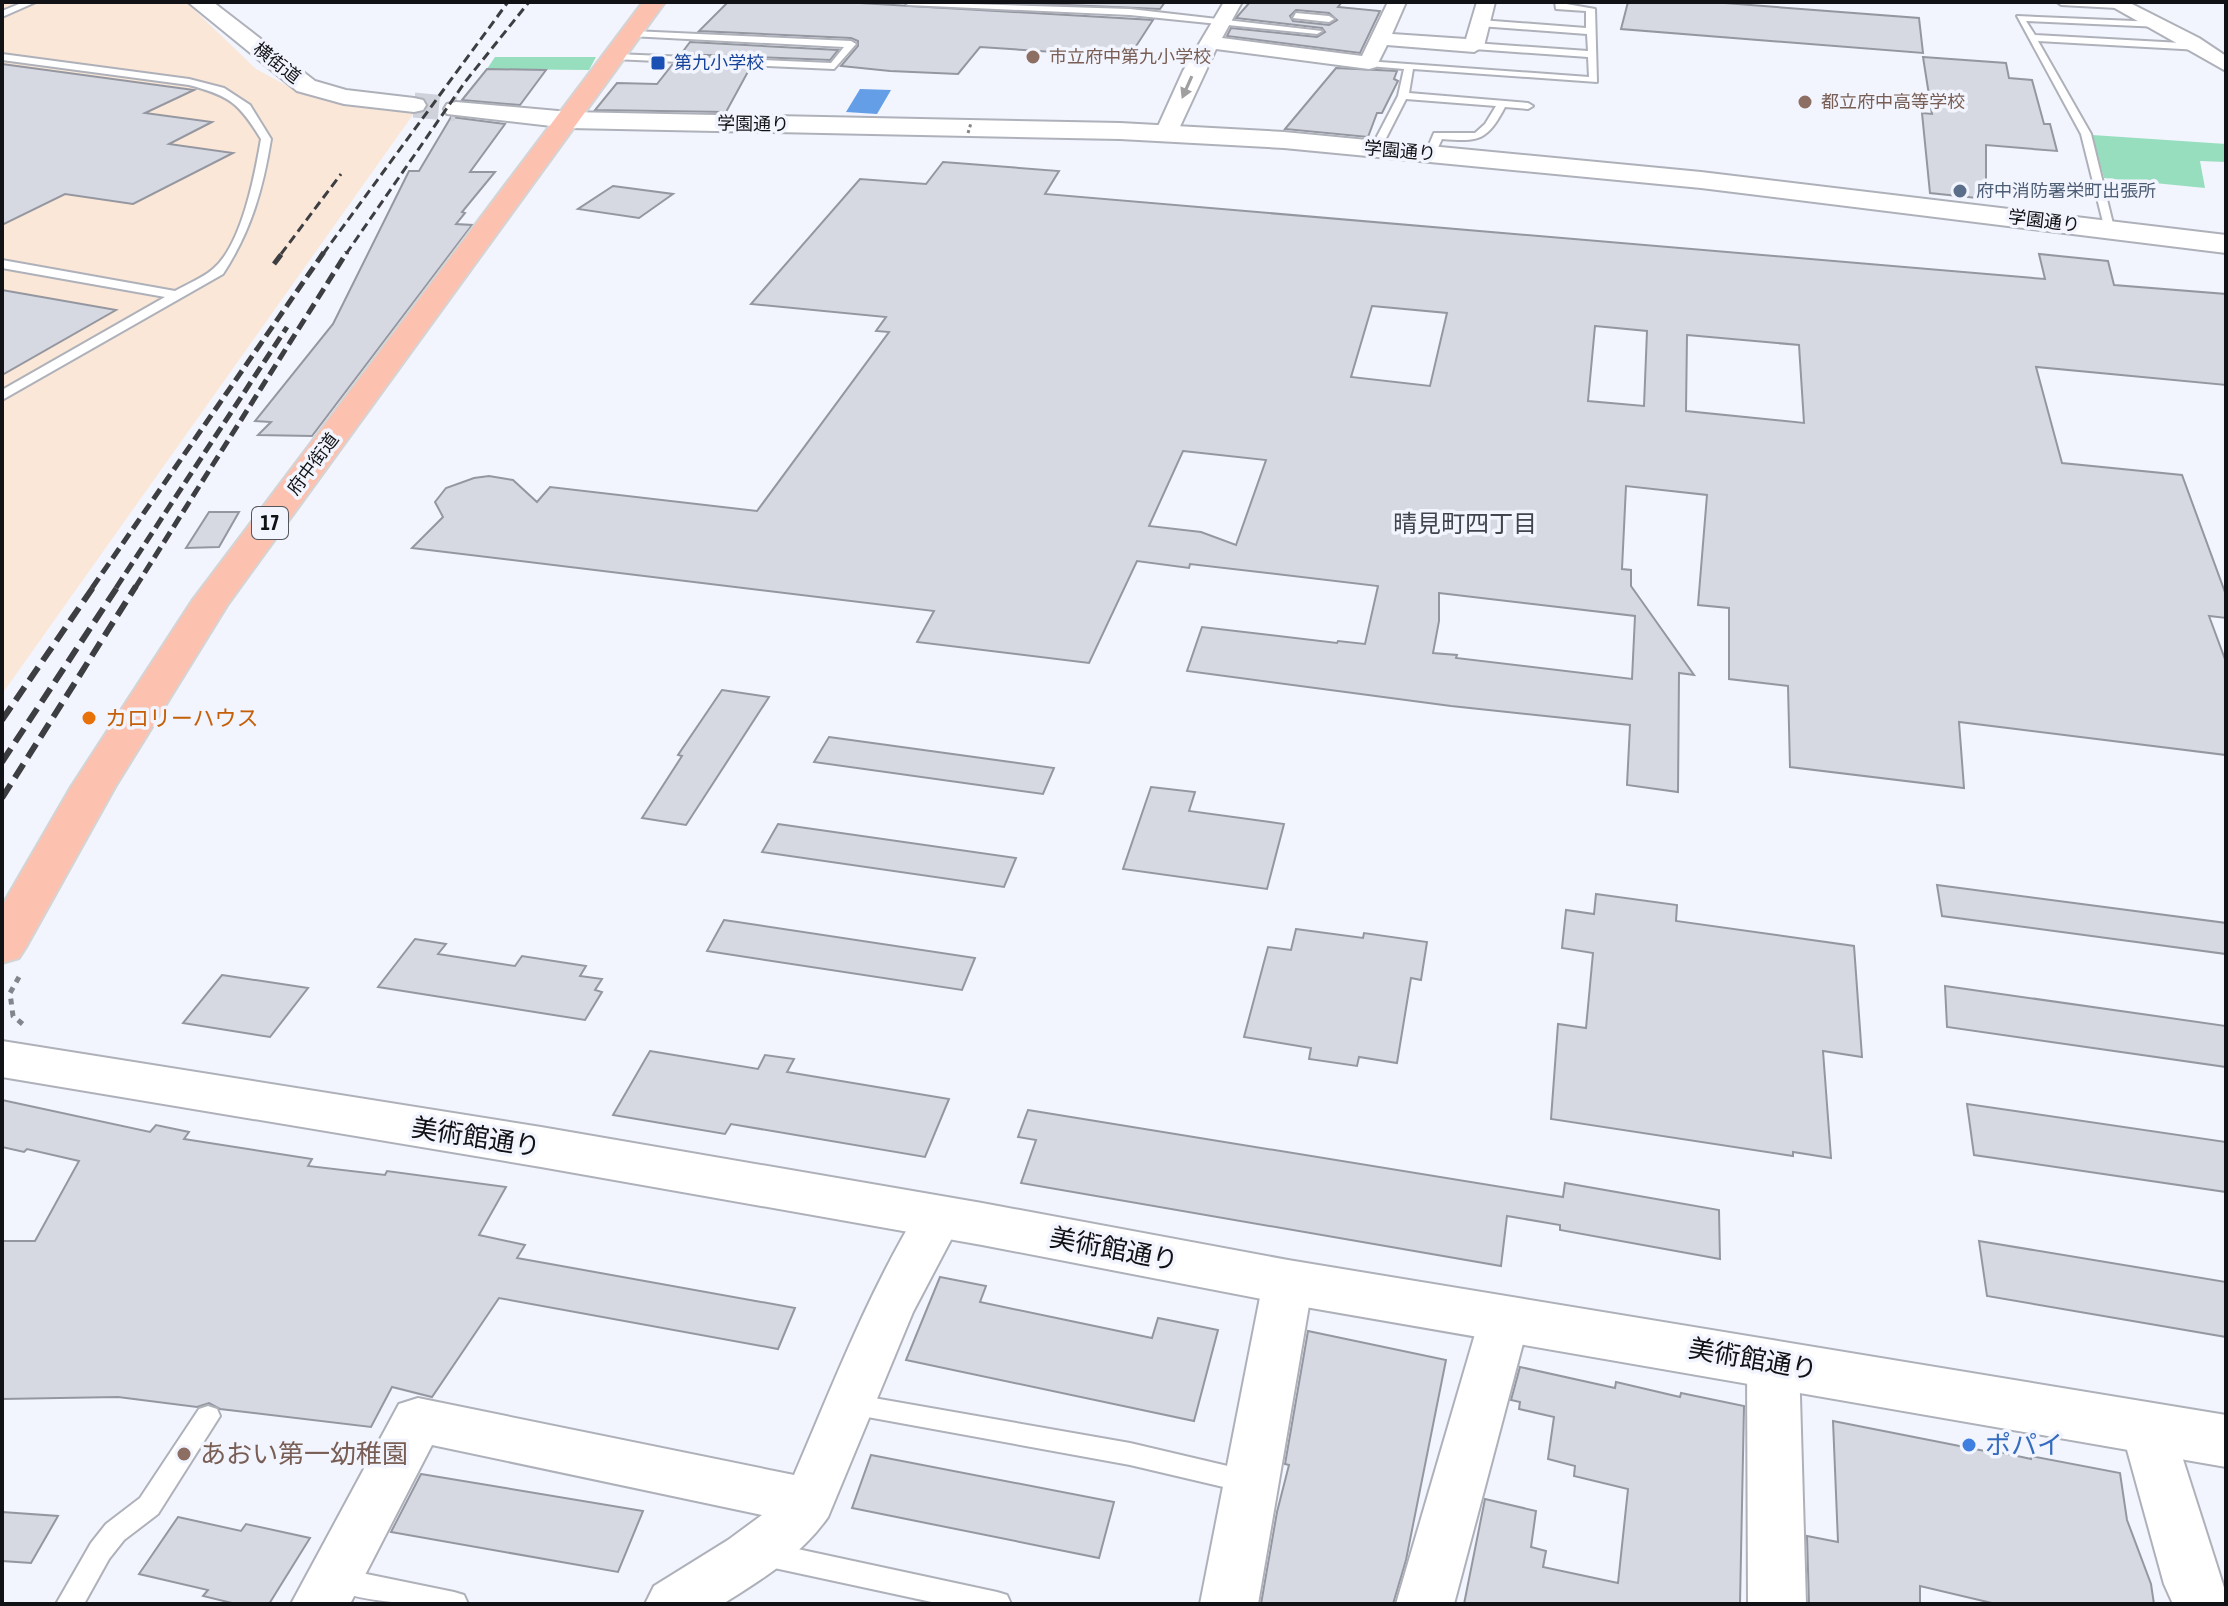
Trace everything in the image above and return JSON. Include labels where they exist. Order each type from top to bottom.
[{"type":"main road","name":"府中街道","points":[[13,956],[93,787],[211,601],[654,2]]},
{"type":"street","name":"横街道","points":[[199,2],[306,86],[344,97],[414,105]]},
{"type":"street","points":[[1210,42],[1369,63],[1397,2]]},
{"type":"street","points":[[1381,39],[1474,46],[1486,2]]},
{"type":"street","points":[[2115,4],[2200,47],[2226,65]]},
{"type":"street","points":[[1166,133],[1210,42],[1232,10]]},
{"type":"street","points":[[456,109],[569,120]]},
{"type":"street","name":"学園通り","points":[[569,120],[1166,133],[1376,148],[1701,180],[2226,244]]},
{"type":"street","name":"美術館通り","points":[[15,1043],[526,1145],[1288,1282],[2226,1441]]},
{"type":"street","points":[[674,1604],[755,1551],[786,1527],[808,1501],[848,1403],[920,1247],[939,1217]]},
{"type":"street","points":[[1229,1604],[1288,1282]]},
{"type":"street","points":[[1425,1604],[1505,1317]]},
{"type":"street","points":[[1773,1362],[1777,1604]]},
{"type":"street","points":[[327,1592],[418,1420],[808,1501]]},
{"type":"street","points":[[2147,1428],[2192,1584],[2202,1604]]},
{"type":"lane","points":[[2,14],[32,2]]},
{"type":"lane","points":[[908,2],[1232,10],[1317,31]]},
{"type":"lane","points":[[1369,63],[1594,80],[1590,9],[1559,7],[1559,2]]},
{"type":"lane","points":[[2061,2],[2115,4]]},
{"type":"lane","points":[[1308,17],[1317,3]]},
{"type":"lane","points":[[1292,15],[1329,19]]},
{"type":"lane","points":[[2111,230],[2086,134],[2020,18],[2158,25]]},
{"type":"lane","points":[[1480,23],[1590,31]]},
{"type":"lane","points":[[616,57],[834,66],[851,44],[633,34]]},
{"type":"lane","points":[[2031,38],[2200,47]]},
{"type":"lane","points":[[1474,46],[1591,54]]},
{"type":"lane","points":[[2,57],[189,82],[220,90],[246,107],[266,139],[256,201],[238,243],[219,271],[2,396]]},
{"type":"lane","points":[[1376,148],[1403,96],[1409,66]]},
{"type":"lane","points":[[1403,96],[1528,106]]},
{"type":"lane","points":[[1430,154],[1438,135],[1475,138],[1486,132],[1502,104]]},
{"type":"lane","points":[[2,264],[174,295]]},
{"type":"lane","points":[[848,1403],[1130,1454],[1252,1482]]},
{"type":"lane","points":[[70,1604],[100,1551],[115,1532],[149,1506],[208,1416]]},
{"type":"lane","points":[[755,1551],[997,1604]]},
{"type":"lane","points":[[327,1592],[454,1604]]},
{"type":"path","points":[[968,133],[971,123]]},
{"type":"path","points":[[13,956],[10,993],[15,1043]]},
{"type":"shaded area","points":[[2,2],[186,2],[256,69],[295,90],[320,97],[417,109],[2,694]]},
{"type":"green space","points":[[495,57],[596,57],[589,70],[487,69]]},
{"type":"green space","points":[[2092,135],[2226,144],[2226,162],[2200,161],[2205,188],[2104,178]]},
{"type":"water","points":[[860,89],[891,90],[877,114],[846,112]]},
{"type":"building","points":[[728,2],[842,2],[1153,20],[1129,57],[980,47],[958,74],[841,66],[858,46],[858,41],[851,38],[699,31]]},
{"type":"building","points":[[1001,2],[1165,2],[1160,9]]},
{"type":"building","points":[[1250,2],[1342,2],[1338,7],[1380,11],[1360,53],[1227,36],[1231,28],[1317,37],[1325,32],[1322,28],[1236,18]],"holes":[[[1296,10],[1329,13],[1337,20],[1329,25],[1293,21],[1290,16]]]},
{"type":"building","points":[[1628,2],[1711,2],[1919,18],[1923,53],[1621,29]]},
{"type":"building","points":[[690,42],[838,50],[830,60],[681,54]]},
{"type":"building","points":[[1923,57],[2006,63],[2009,78],[2032,80],[2044,124],[2050,124],[2057,151],[1986,145],[1986,199],[1930,193],[1922,113],[1932,114]]},
{"type":"building","points":[[2,64],[194,90],[145,113],[212,122],[169,144],[233,153],[133,204],[65,194],[2,225]]},
{"type":"building","points":[[672,65],[750,68],[726,112],[595,110],[617,83],[657,84]]},
{"type":"building","points":[[1336,68],[1397,71],[1394,79],[1398,81],[1382,113],[1377,113],[1368,137],[1285,129]]},
{"type":"building","points":[[487,69],[546,70],[520,105],[462,100]]},
{"type":"building","points":[[451,117],[505,124],[470,172],[495,172],[462,212],[465,213],[456,224],[472,225],[312,436],[258,435],[271,422],[255,421],[333,324],[409,171],[419,171]]},
{"type":"building","points":[[943,162],[1059,171],[1045,194],[2045,279],[2039,254],[2108,261],[2114,285],[2226,294],[2226,385],[2036,367],[2062,463],[2182,475],[2226,595],[2226,618],[2209,616],[2226,662],[2226,755],[1959,722],[1964,788],[1790,767],[1788,686],[1729,679],[1729,608],[1698,605],[1707,495],[1626,486],[1622,569],[1631,570],[1631,586],[1694,675],[1679,673],[1678,792],[1627,785],[1630,725],[1451,706],[1187,671],[1202,627],[1365,644],[1378,586],[1190,564],[1189,568],[1137,561],[1089,663],[917,642],[934,611],[412,548],[443,517],[435,502],[446,488],[489,476],[513,480],[537,502],[550,487],[757,511],[889,332],[876,331],[886,317],[751,304],[860,179],[926,184]],"holes":[[[1372,306],[1447,313],[1430,386],[1351,377]],[[1595,326],[1647,331],[1644,406],[1588,401]],[[1687,335],[1799,345],[1804,423],[1686,411]],[[1183,451],[1266,460],[1236,545],[1201,532],[1149,526]],[[1439,593],[1635,616],[1632,679],[1433,653],[1439,621]]]},
{"type":"building","points":[[613,186],[673,194],[639,218],[578,209]]},
{"type":"building","points":[[2,290],[116,310],[2,375]]},
{"type":"building","points":[[209,512],[239,512],[219,547],[186,548]]},
{"type":"building","points":[[722,690],[769,697],[686,825],[642,818],[682,756],[678,755]]},
{"type":"building","points":[[829,737],[1054,768],[1043,794],[814,762]]},
{"type":"building","points":[[1151,787],[1195,792],[1189,811],[1284,824],[1267,889],[1123,869]]},
{"type":"building","points":[[778,824],[1016,858],[1004,887],[762,852]]},
{"type":"building","points":[[1937,885],[2226,923],[2226,954],[1942,916]]},
{"type":"building","points":[[1596,894],[1677,905],[1676,921],[1854,946],[1862,1057],[1823,1051],[1831,1158],[1793,1152],[1793,1156],[1551,1119],[1558,1024],[1586,1028],[1593,953],[1562,948],[1566,910],[1594,914]]},
{"type":"building","points":[[724,920],[975,958],[962,990],[707,951]]},
{"type":"building","points":[[1296,929],[1363,938],[1364,933],[1427,942],[1421,980],[1411,978],[1397,1063],[1359,1057],[1357,1066],[1309,1059],[1311,1048],[1244,1037],[1268,947],[1291,950]]},
{"type":"building","points":[[415,939],[446,944],[438,954],[515,966],[522,956],[586,966],[580,976],[602,979],[595,990],[602,992],[585,1020],[378,987]]},
{"type":"building","points":[[222,975],[308,988],[270,1037],[183,1023]]},
{"type":"building","points":[[1945,986],[2226,1026],[2226,1067],[1947,1027]]},
{"type":"building","points":[[650,1051],[758,1069],[765,1055],[794,1059],[787,1072],[949,1099],[925,1157],[731,1124],[725,1134],[613,1115]]},
{"type":"building","points":[[2,1100],[150,1132],[156,1125],[189,1132],[184,1139],[312,1159],[308,1166],[385,1175],[387,1171],[506,1187],[479,1235],[525,1245],[517,1258],[795,1308],[778,1349],[499,1298],[432,1397],[392,1387],[371,1427],[220,1409],[209,1403],[197,1407],[118,1397],[2,1399],[2,1241],[35,1241],[79,1161],[27,1149],[24,1152],[2,1147]]},
{"type":"building","points":[[1967,1104],[2226,1142],[2226,1192],[1974,1155]]},
{"type":"building","points":[[1028,1110],[1563,1197],[1565,1183],[1719,1210],[1720,1259],[1560,1230],[1560,1225],[1507,1216],[1501,1266],[1021,1183],[1036,1140],[1018,1137]]},
{"type":"building","points":[[1979,1241],[2226,1282],[2226,1337],[1987,1296]]},
{"type":"building","points":[[940,1277],[986,1286],[980,1302],[1152,1338],[1158,1318],[1218,1330],[1194,1421],[906,1360]]},
{"type":"building","points":[[1308,1331],[1446,1360],[1406,1560],[1393,1604],[1261,1604],[1277,1512],[1289,1465],[1285,1464]]},
{"type":"building","points":[[1520,1367],[1615,1388],[1616,1382],[1680,1397],[1681,1393],[1744,1406],[1740,1604],[1464,1604],[1485,1499],[1536,1511],[1531,1547],[1546,1551],[1543,1567],[1618,1583],[1628,1489],[1574,1476],[1575,1466],[1548,1459],[1554,1417],[1519,1409],[1520,1402],[1511,1400]]},
{"type":"building","points":[[1833,1421],[1990,1452],[2031,1459],[2031,1456],[2120,1473],[2127,1520],[2151,1584],[2154,1604],[1996,1604],[1920,1586],[1920,1604],[1809,1604],[1807,1536],[1838,1542]]},
{"type":"building","points":[[871,1455],[1114,1502],[1099,1558],[852,1508]]},
{"type":"building","points":[[421,1474],[643,1511],[618,1572],[391,1532]]},
{"type":"building","points":[[2,1512],[58,1516],[31,1563],[2,1561]]},
{"type":"building","points":[[178,1517],[241,1531],[246,1524],[310,1538],[269,1604],[236,1604],[203,1596],[208,1590],[139,1574]]},
{"type":"tunnel","points":[[414,105],[456,109]]},
{"type":"railway","points":[[323,254],[508,2]]},
{"type":"railway","points":[[346,254],[465,82],[529,2]]},
{"type":"railway","points":[[281,254],[341,174]]},
{"type":"railway","points":[[274,264],[283,252]]},
{"type":"railway","points":[[92,588],[324,252]]},
{"type":"railway","points":[[135,588],[347,252]]},
{"type":"railway","points":[[116,588],[287,327]]},
{"type":"railway","points":[[2,720],[94,586]]},
{"type":"railway","points":[[2,762],[118,586]]},
{"type":"railway","points":[[2,798],[136,586]]},
{"type":"place","name":"市立府中第九小学校","points":[[1033,57]]},
{"type":"place","name":"第九小学校","points":[[658,63]]},
{"type":"place","name":"都立府中高等学校","points":[[1805,102]]},
{"type":"place","name":"府中消防署栄町出張所","points":[[1960,191]]},
{"type":"place","name":"カロリーハウス","points":[[89,718]]},
{"type":"place","name":"ポパイ","points":[[1969,1445]]},
{"type":"place","name":"あおい第一幼稚園","points":[[184,1454]]},
{"type":"district","name":"晴見町四丁目","points":[[1465,524]]}]
